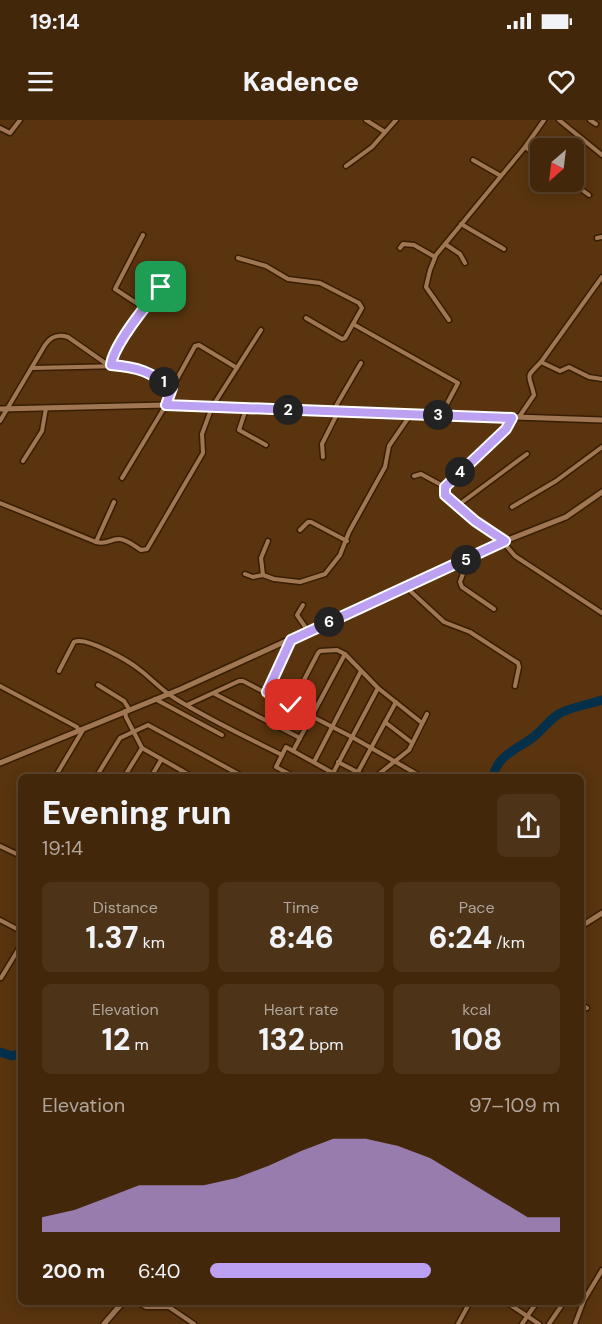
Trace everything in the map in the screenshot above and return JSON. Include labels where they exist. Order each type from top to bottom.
[{"type":"street","points":[[0,128],[10,133],[20,120]]},
{"type":"street","points":[[366,120],[385,132]]},
{"type":"street","points":[[346,166],[372,147],[396,120]]},
{"type":"street","points":[[449,320],[426,286],[435,257],[525,147],[544,120]]},
{"type":"street","points":[[560,120],[602,155]]},
{"type":"street","points":[[590,120],[596,124]]},
{"type":"street","points":[[525,147],[530,151]]},
{"type":"street","points":[[473,160],[501,176]]},
{"type":"street","points":[[584,191],[589,195]]},
{"type":"street","points":[[461,224],[504,249]]},
{"type":"street","points":[[143,235],[115,289],[144,308]]},
{"type":"street","points":[[400,248],[403,244],[408,243],[435,257]]},
{"type":"street","points":[[445,244],[460,254],[465,263]]},
{"type":"street","points":[[238,258],[266,266],[288,279],[320,283],[359,303],[362,308],[345,338],[342,339],[306,318]]},
{"type":"street","points":[[602,277],[541,362],[528,376],[534,395],[506,429],[445,487],[445,495],[504,542],[515,556],[602,613]]},
{"type":"street","points":[[110,365],[113,356],[144,308],[161,287]]},
{"type":"street","points":[[352,324],[457,381],[458,385],[440,415]]},
{"type":"street","points":[[0,503],[96,542],[108,544],[121,539],[141,550],[147,549],[203,453],[202,434],[213,407],[261,330]]},
{"type":"street","points":[[0,421],[48,340],[52,337],[62,335],[110,365]]},
{"type":"street","points":[[123,478],[166,405],[172,388],[197,345],[237,368]]},
{"type":"street","points":[[541,362],[560,371],[568,366],[589,377],[602,379]]},
{"type":"street","points":[[323,457],[322,444],[335,412],[361,363]]},
{"type":"street","points":[[32,368],[110,365],[142,369],[172,388]]},
{"type":"street","points":[[0,409],[166,405],[602,420]]},
{"type":"street","points":[[23,461],[42,431],[46,408]]},
{"type":"street","points":[[246,409],[239,430],[266,445]]},
{"type":"street","points":[[245,574],[253,577],[263,575],[274,579],[300,582],[325,574],[340,555],[349,532],[384,467],[389,446],[411,414]]},
{"type":"street","points":[[512,507],[556,481],[602,447]]},
{"type":"street","points":[[457,506],[527,454]]},
{"type":"street","points":[[414,476],[421,474],[445,487]]},
{"type":"street","points":[[0,763],[168,694],[504,542],[566,517],[602,492]]},
{"type":"street","points":[[96,542],[114,502]]},
{"type":"street","points":[[300,530],[308,522],[312,522],[347,541]]},
{"type":"street","points":[[263,575],[261,558],[268,541]]},
{"type":"street","points":[[468,560],[460,582],[462,588],[494,609]]},
{"type":"street","points":[[406,587],[444,621],[470,632],[518,663],[515,686]]},
{"type":"street","points":[[303,605],[297,615],[308,632]]},
{"type":"street","points":[[59,670],[74,642],[79,640],[124,659],[168,694],[282,755]]},
{"type":"street","points":[[267,692],[291,640]]},
{"type":"street","points":[[291,705],[318,653],[337,650],[345,654],[378,688],[422,723]]},
{"type":"street","points":[[293,751],[345,654]]},
{"type":"street","points":[[314,762],[361,671]]},
{"type":"street","points":[[187,705],[239,681],[267,692],[416,774]]},
{"type":"street","points":[[98,685],[124,701],[127,710],[126,717],[142,748],[188,774]]},
{"type":"street","points":[[0,686],[81,730]]},
{"type":"street","points":[[333,774],[378,688]]},
{"type":"street","points":[[215,694],[300,738]]},
{"type":"street","points":[[154,699],[222,735]]},
{"type":"street","points":[[358,772],[396,702]]},
{"type":"street","points":[[379,774],[409,750],[427,714]]},
{"type":"street","points":[[385,722],[411,742]]},
{"type":"street","points":[[98,774],[120,738],[148,725],[238,774]]},
{"type":"street","points":[[57,774],[81,730]]},
{"type":"street","points":[[289,774],[276,767],[286,747],[331,774]]},
{"type":"street","points":[[126,774],[142,748]]},
{"type":"street","points":[[153,774],[161,760]]},
{"type":"street","points":[[339,762],[362,774]]},
{"type":"street","points":[[0,846],[18,855]]},
{"type":"street","points":[[584,924],[602,913]]},
{"type":"street","points":[[0,920],[18,929]]},
{"type":"street","points":[[1,978],[18,950]]},
{"type":"street","points":[[584,1296],[602,1270]]},
{"type":"street","points":[[104,1324],[120,1305]]},
{"type":"street","points":[[142,1305],[146,1307],[162,1305]]},
{"type":"street","points":[[171,1305],[194,1324]]},
{"type":"street","points":[[458,1324],[468,1305]]},
{"type":"street","points":[[510,1305],[539,1324]]},
{"type":"street","points":[[522,1324],[535,1305]]},
{"type":"street","points":[[549,1324],[562,1305]]},
{"type":"street","points":[[575,1324],[580,1305]]},
{"type":"waterway","points":[[494,774],[504,757],[530,740],[557,715],[602,700]]},
{"type":"waterway","points":[[0,1052],[12,1056],[18,1054]]},
{"type":"route","points":[[161,287],[136,319],[113,356],[111,365],[142,369],[172,388],[166,405],[512,418],[506,429],[445,487],[444,491],[445,495],[475,521],[505,541],[291,640],[267,692],[291,705]]}]
